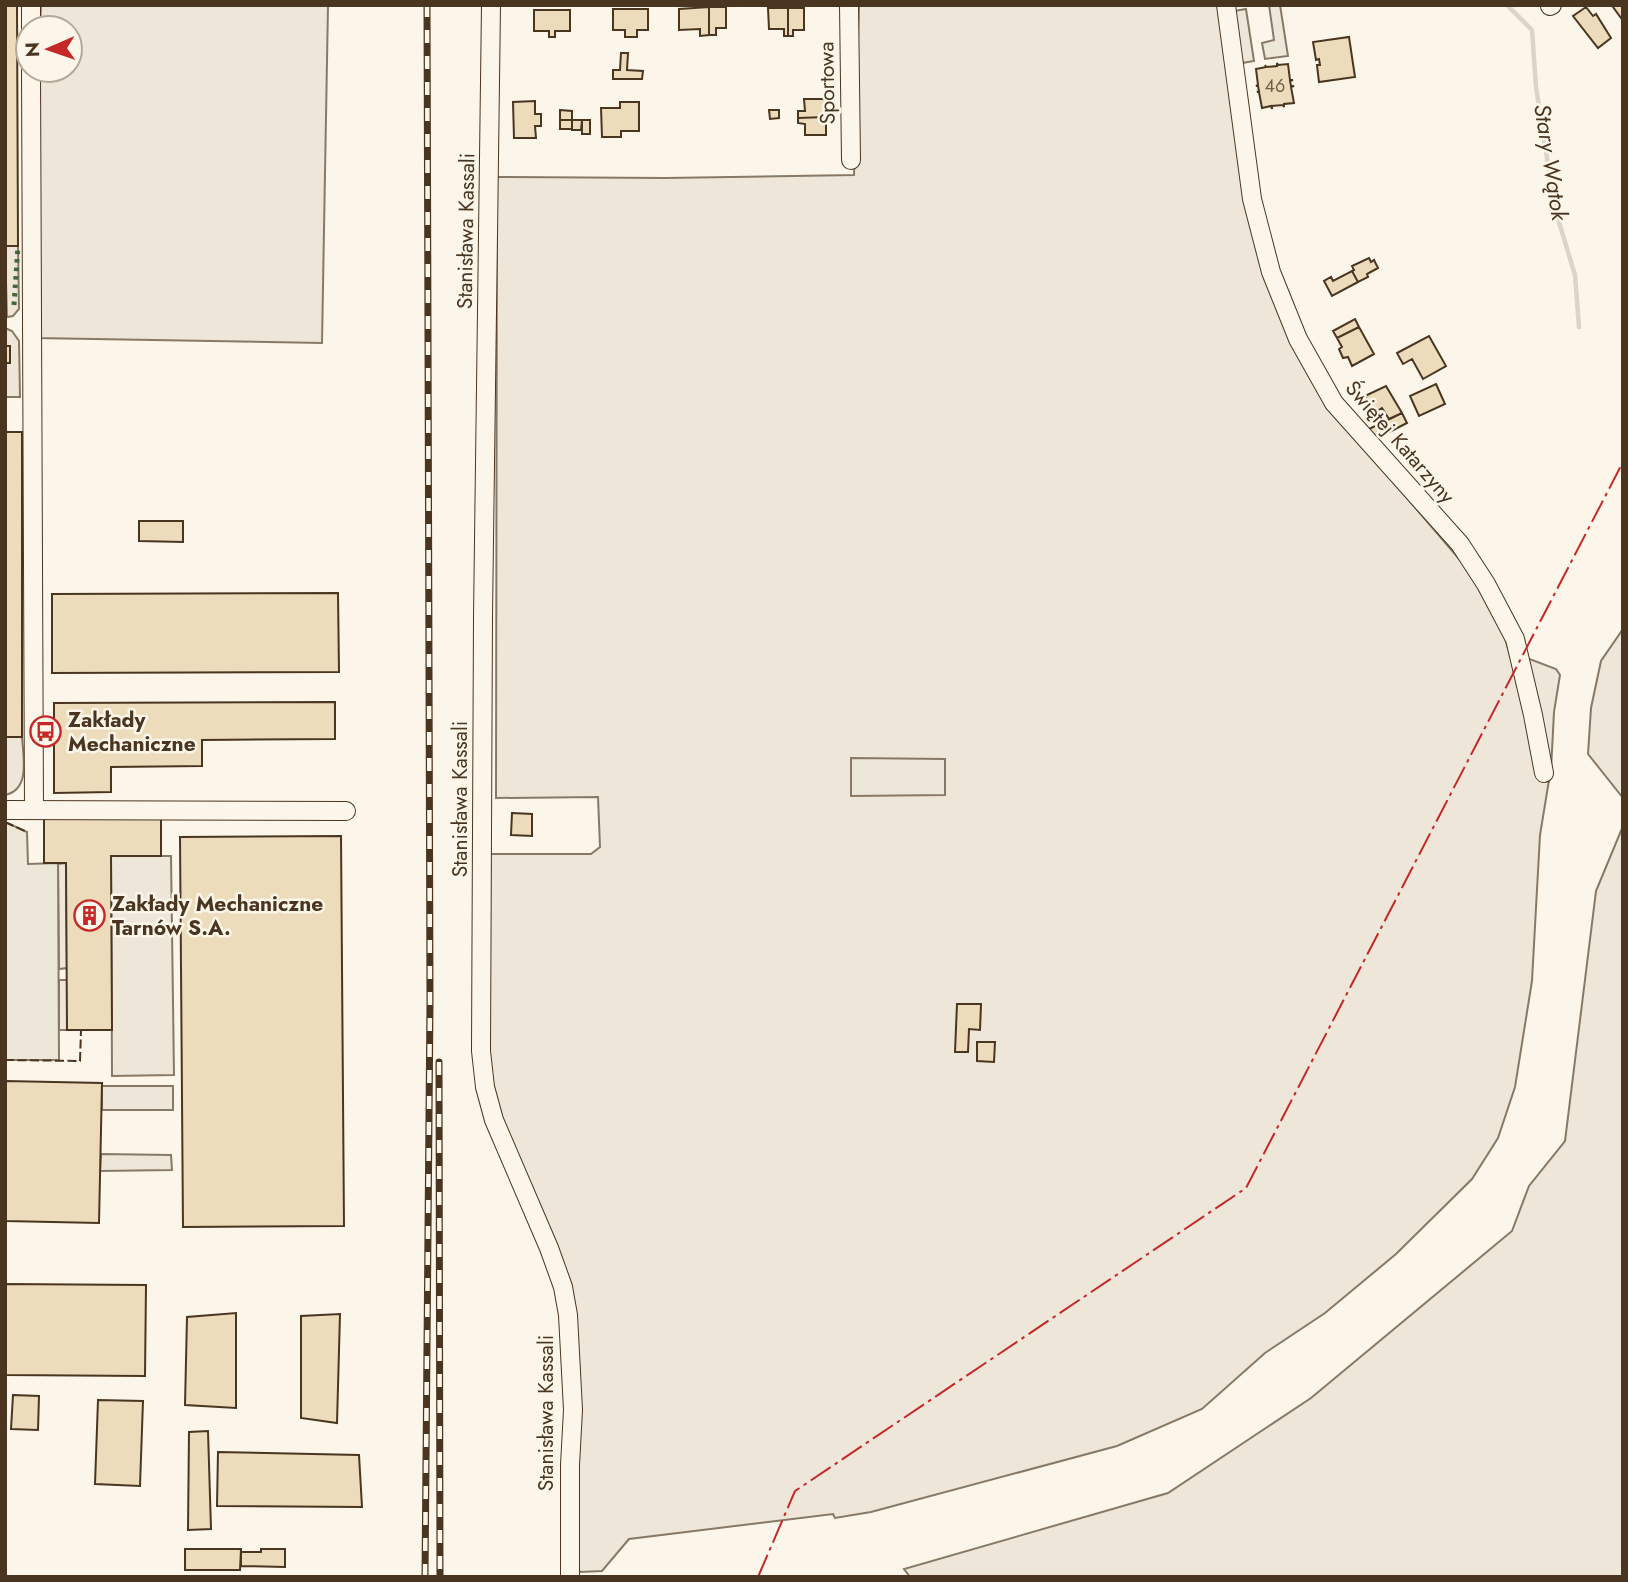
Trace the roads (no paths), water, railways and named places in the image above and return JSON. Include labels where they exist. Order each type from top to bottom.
[{"type":"street","name":"Stanisława Kassali","points":[[491,5],[483,617],[481,1051],[485,1087],[494,1119],[549,1248],[563,1287],[568,1315],[573,1410],[570,1577]]},
{"type":"street","name":"Sportowa","points":[[849,5],[850,160]]},
{"type":"street","name":"Świętej Katarzyny","points":[[1226,5],[1252,199],[1271,272],[1298,339],[1334,403],[1460,544],[1486,584],[1515,639],[1544,773]]},
{"type":"street","points":[[31,84],[34,810]]},
{"type":"street","points":[[5,810],[346,811]]},
{"type":"waterway","name":"Stary Wątok","points":[[1507,5],[1532,30],[1536,87],[1555,209],[1575,275],[1579,327]]},
{"type":"railway","points":[[425,1577],[430,1002],[427,5]]},
{"type":"railway","points":[[439,1062],[440,1577]]},
{"type":"place","name":"Zakłady Mechaniczne","points":[[45,732]]},
{"type":"place","name":"Zakłady Mechaniczne Tarnów S.A.","points":[[89,916]]}]
